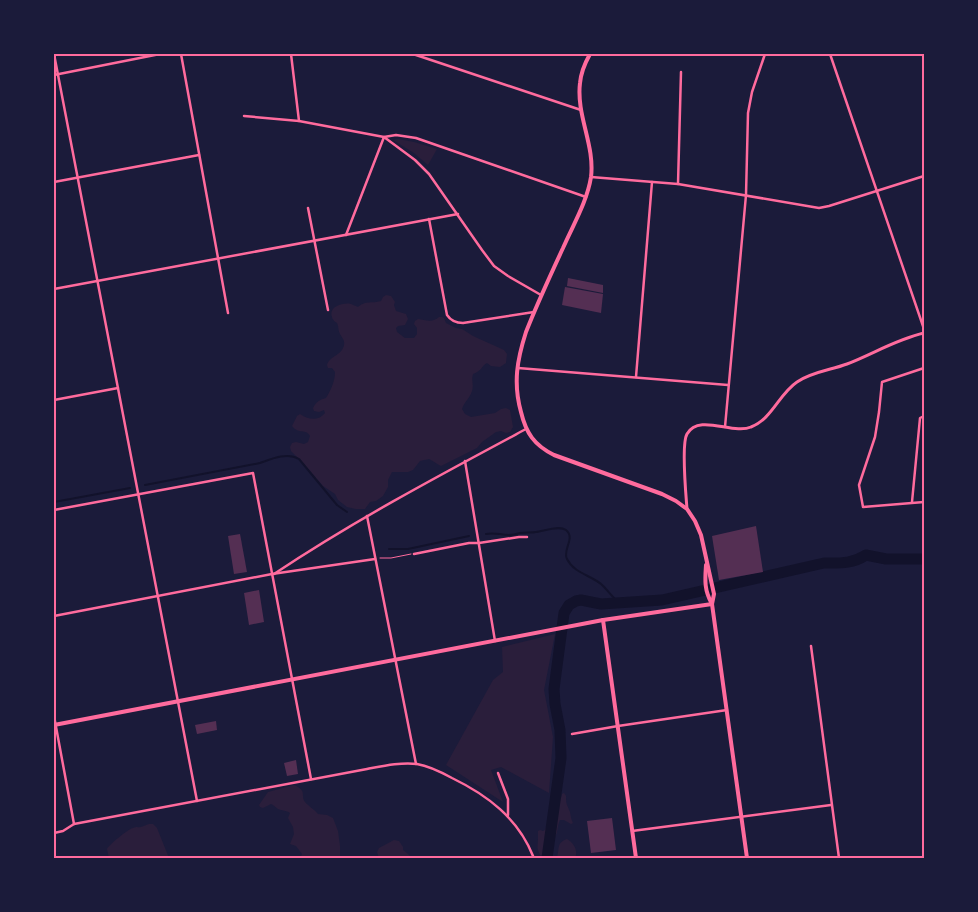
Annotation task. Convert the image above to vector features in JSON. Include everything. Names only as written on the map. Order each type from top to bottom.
[{"type":"main road","points":[[590,54],[583,70],[579,94],[590,149],[591,177],[586,197],[534,312],[522,344],[517,368],[517,396],[526,429],[540,447],[554,455],[670,497],[687,509],[699,529],[714,594],[712,604],[747,858]]},
{"type":"main road","points":[[706,558],[707,595],[712,604]]},
{"type":"main road","points":[[55,725],[603,620],[712,604]]},
{"type":"main road","points":[[603,620],[636,858]]},
{"type":"street","points":[[54,54],[197,801]]},
{"type":"street","points":[[54,75],[160,54]]},
{"type":"street","points":[[180,54],[228,313]]},
{"type":"street","points":[[291,54],[299,121]]},
{"type":"street","points":[[413,54],[581,110]]},
{"type":"street","points":[[725,427],[746,196],[749,103],[765,54]]},
{"type":"street","points":[[687,509],[684,448],[686,435],[693,428],[704,424],[738,429],[753,427],[763,420],[791,387],[802,379],[847,364],[924,331],[830,54]]},
{"type":"street","points":[[678,184],[681,72]]},
{"type":"street","points":[[244,116],[299,121],[384,138],[396,136],[416,138],[586,197]]},
{"type":"street","points":[[384,138],[415,160],[430,174],[494,266],[541,296]]},
{"type":"street","points":[[346,234],[384,138]]},
{"type":"street","points":[[54,182],[199,155]]},
{"type":"street","points":[[591,177],[678,184],[819,208],[924,176]]},
{"type":"street","points":[[636,378],[652,182]]},
{"type":"street","points":[[308,208],[328,310]]},
{"type":"street","points":[[54,289],[458,214]]},
{"type":"street","points":[[429,219],[449,319],[463,323],[534,312]]},
{"type":"street","points":[[517,368],[728,385]]},
{"type":"street","points":[[924,368],[882,382],[874,437],[859,484],[863,506],[924,502]]},
{"type":"street","points":[[54,400],[118,388]]},
{"type":"street","points":[[912,502],[920,418],[924,416]]},
{"type":"street","points":[[272,574],[367,516],[526,429]]},
{"type":"street","points":[[465,462],[496,641]]},
{"type":"street","points":[[54,510],[253,473],[311,779]]},
{"type":"street","points":[[367,516],[416,764]]},
{"type":"street","points":[[414,554],[470,543],[527,537]]},
{"type":"street","points":[[54,616],[272,574],[375,559]]},
{"type":"street","points":[[810,646],[839,858]]},
{"type":"street","points":[[572,734],[727,710]]},
{"type":"street","points":[[54,716],[74,824]]},
{"type":"street","points":[[54,834],[74,824],[384,766],[416,764],[431,768],[459,781],[487,798],[508,815],[524,837],[533,856]]},
{"type":"street","points":[[498,773],[508,799],[508,815]]},
{"type":"street","points":[[632,831],[832,805]]},
{"type":"path","points":[[375,559],[414,554]]},
{"type":"shaded area","points":[[398,139],[437,149],[428,165],[414,153],[393,140]]},
{"type":"shaded area","points":[[386,295],[391,296],[395,302],[396,311],[406,314],[408,319],[405,325],[396,328],[397,332],[405,338],[414,338],[417,334],[417,328],[414,324],[418,319],[432,321],[442,317],[446,323],[504,350],[507,354],[506,363],[500,367],[491,366],[487,363],[473,374],[472,391],[462,409],[465,414],[471,417],[495,413],[506,408],[510,410],[513,427],[510,432],[496,432],[477,448],[441,466],[429,459],[420,461],[413,470],[408,472],[392,472],[388,480],[388,487],[383,496],[376,501],[370,502],[365,509],[356,509],[347,507],[338,500],[335,494],[323,486],[291,451],[292,443],[304,444],[308,442],[310,436],[306,432],[297,430],[292,426],[300,414],[306,418],[313,419],[323,416],[325,413],[324,410],[314,411],[313,408],[315,404],[326,398],[330,392],[335,372],[332,368],[328,368],[327,365],[343,349],[344,343],[337,323],[332,318],[332,310],[344,304],[358,307],[366,303],[381,301]]},
{"type":"shaded area","points":[[555,634],[544,690],[553,737],[549,793],[501,767],[491,770],[503,802],[446,765],[493,680],[503,672],[502,647]]},
{"type":"shaded area","points":[[294,785],[301,789],[305,802],[318,814],[333,818],[338,831],[340,858],[300,858],[302,854],[296,846],[290,844],[294,834],[293,827],[288,818],[290,813],[278,809],[271,804],[263,808],[260,807],[259,805],[268,792]]},
{"type":"shaded area","points":[[552,791],[559,800],[562,794],[564,793],[566,796],[566,803],[573,823],[560,820],[555,836],[546,846],[544,856],[540,855],[538,850],[538,831],[545,830],[547,825]]},
{"type":"shaded area","points":[[153,824],[157,828],[169,858],[109,858],[107,849],[119,837],[131,829]]},
{"type":"shaded area","points":[[567,839],[575,847],[575,858],[553,858],[557,857],[560,844]]},
{"type":"shaded area","points":[[394,840],[399,841],[403,850],[412,858],[379,858],[377,852],[379,848]]},
{"type":"building","points":[[568,278],[603,285],[603,293],[567,286]]},
{"type":"building","points":[[565,287],[603,294],[601,313],[562,305]]},
{"type":"building","points":[[756,526],[763,572],[719,580],[712,536]]},
{"type":"building","points":[[240,534],[247,572],[234,574],[228,536]]},
{"type":"building","points":[[259,590],[264,622],[249,625],[244,593]]},
{"type":"building","points":[[216,721],[217,730],[197,734],[195,725]]},
{"type":"building","points":[[296,760],[298,774],[287,776],[284,763]]},
{"type":"building","points":[[612,818],[616,850],[591,853],[587,821]]},
{"type":"waterway","points":[[145,485],[289,456],[299,459],[337,505],[347,512]]},
{"type":"waterway","points":[[54,502],[130,488]]},
{"type":"waterway","points":[[486,534],[510,535],[556,528],[566,530],[570,537],[566,552],[570,564],[578,571],[601,584],[620,603]]},
{"type":"waterway","points":[[389,549],[408,549],[469,536]]},
{"type":"waterway","points":[[547,858],[561,758],[560,730],[554,689],[564,613],[569,605],[581,600],[601,604],[662,600],[824,563],[851,561],[866,555],[886,559],[924,559]]}]
